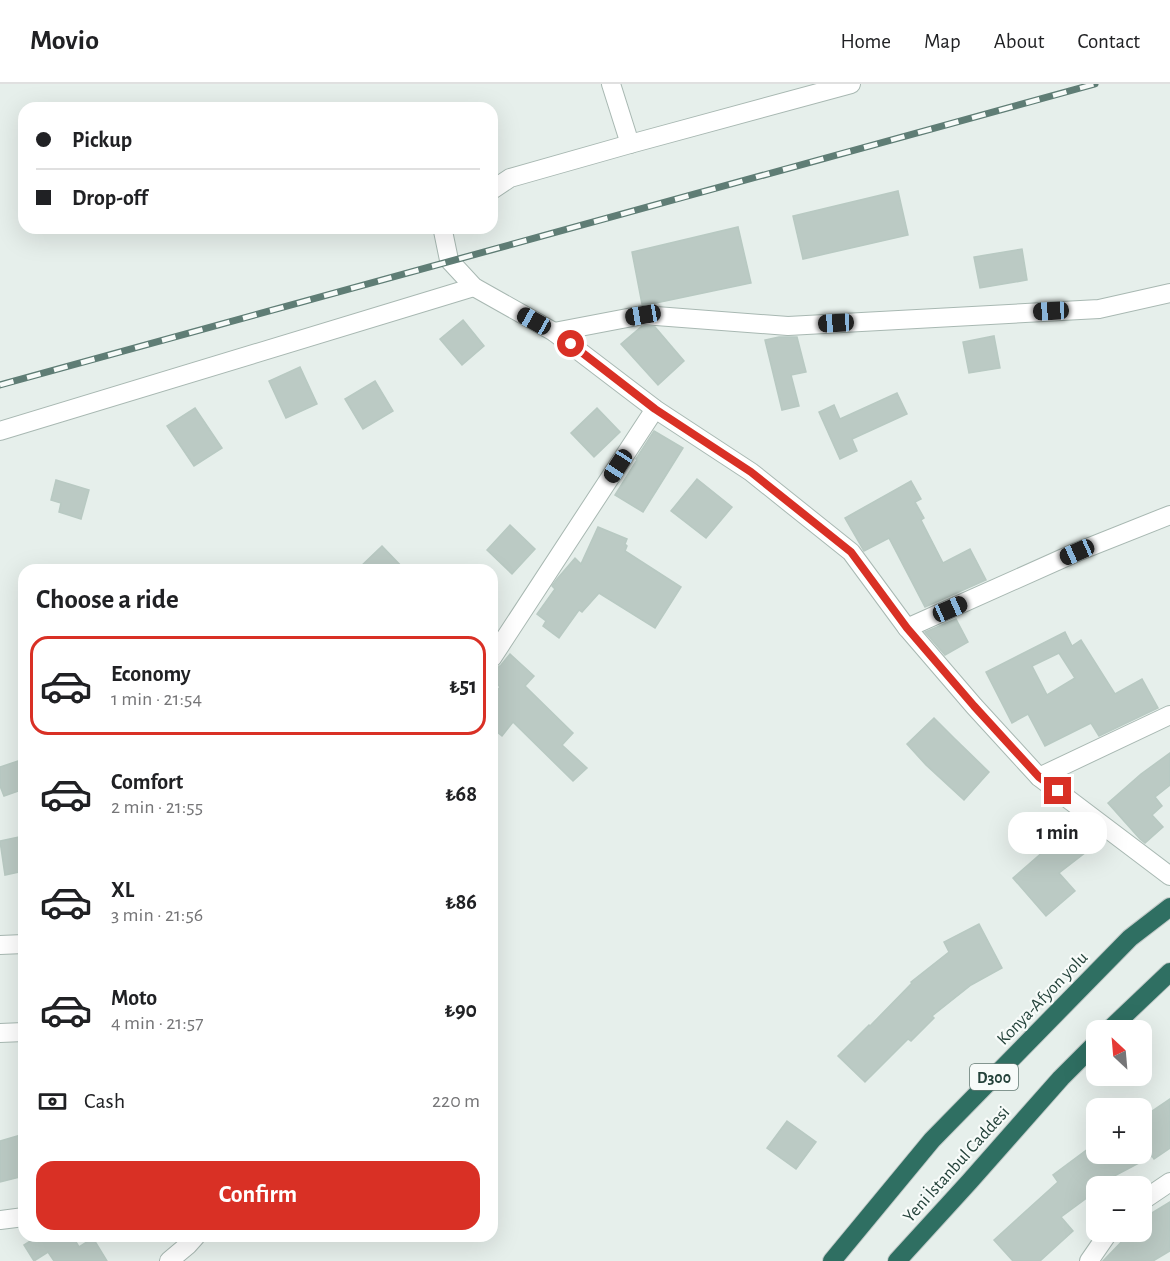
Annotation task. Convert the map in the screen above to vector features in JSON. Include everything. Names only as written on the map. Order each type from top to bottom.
[{"type":"highway","name":"Konya-Afyon yolu","points":[[832,1261],[932,1140],[1130,938],[1170,907]]},
{"type":"highway","points":[[1120,1020],[1170,972]]},
{"type":"highway","name":"Yeni İstanbul Caddesi","points":[[897,1261],[1060,1078],[1086,1053]]},
{"type":"street","points":[[611,84],[630,144]]},
{"type":"street","points":[[498,186],[510,178],[851,84]]},
{"type":"street","points":[[444,234],[449,261],[474,287],[554,332],[655,409],[751,472],[851,552],[907,628],[1039,777],[1170,876]]},
{"type":"street","points":[[0,431],[474,287]]},
{"type":"street","points":[[554,332],[643,315],[788,326],[1099,309],[1170,293]]},
{"type":"street","points":[[498,649],[655,409]]},
{"type":"street","points":[[907,628],[1077,552],[1170,515]]},
{"type":"street","points":[[1039,777],[1170,715]]},
{"type":"street","points":[[0,945],[18,944]]},
{"type":"street","points":[[0,1033],[18,1032]]},
{"type":"street","points":[[1152,1194],[1170,1182]]},
{"type":"street","points":[[0,1220],[18,1218]]},
{"type":"street","points":[[169,1261],[190,1242]]},
{"type":"street","points":[[1089,1261],[1102,1242]]},
{"type":"building","points":[[898,191],[908,235],[803,259],[793,216]]},
{"type":"building","points":[[738,227],[751,283],[642,304],[632,252]]},
{"type":"building","points":[[1022,249],[1027,280],[980,288],[974,257]]},
{"type":"building","points":[[463,320],[484,346],[462,365],[440,339]]},
{"type":"building","points":[[644,326],[655,327],[684,361],[658,385],[621,344]]},
{"type":"building","points":[[994,336],[1000,368],[969,373],[963,342]]},
{"type":"building","points":[[797,337],[806,372],[791,375],[799,406],[782,410],[765,340]]},
{"type":"building","points":[[300,367],[317,404],[286,418],[269,381]]},
{"type":"building","points":[[375,381],[393,411],[363,429],[345,399]]},
{"type":"building","points":[[897,393],[907,414],[852,439],[857,451],[840,459],[819,412],[834,405],[840,419]]},
{"type":"building","points":[[195,408],[222,448],[194,466],[167,426]]},
{"type":"building","points":[[597,408],[620,432],[594,457],[571,433]]},
{"type":"building","points":[[654,431],[683,448],[643,512],[615,495]]},
{"type":"building","points":[[697,479],[732,507],[706,538],[671,511]]},
{"type":"building","points":[[56,480],[89,490],[81,519],[59,512],[61,503],[51,500]]},
{"type":"building","points":[[911,481],[921,499],[915,502],[924,518],[921,520],[943,563],[970,549],[986,580],[925,607],[889,538],[864,551],[845,518]]},
{"type":"building","points":[[510,525],[535,549],[512,574],[487,550]]},
{"type":"building","points":[[598,527],[627,539],[625,551],[681,587],[655,628],[599,593],[582,612],[579,610],[559,638],[543,626],[546,621],[537,614],[555,589],[552,586],[575,558],[581,564]]},
{"type":"building","points":[[382,546],[399,564],[363,564]]},
{"type":"building","points":[[956,619],[968,642],[945,655],[925,632]]},
{"type":"building","points":[[1065,632],[1072,646],[1081,640],[1115,694],[1142,679],[1158,708],[1099,736],[1091,723],[1045,746],[1028,714],[1012,723],[986,672]],"holes":[[[1059,653],[1075,678],[1047,695],[1032,666]]]},
{"type":"building","points":[[510,654],[534,676],[525,686],[573,733],[562,745],[587,768],[573,781],[513,722],[502,736],[498,733],[498,690],[500,687],[498,667]]},
{"type":"building","points":[[934,718],[989,772],[964,800],[907,744]]},
{"type":"building","points":[[1170,753],[1170,785],[1155,797],[1162,806],[1152,815],[1163,827],[1145,843],[1108,803],[1141,774]]},
{"type":"building","points":[[18,761],[18,791],[4,796],[0,786],[0,767]]},
{"type":"building","points":[[1076,821],[1095,845],[1059,873],[1075,891],[1046,916],[1013,878],[1053,843],[1051,840]]},
{"type":"building","points":[[18,837],[18,872],[5,875],[0,841]]},
{"type":"building","points":[[979,924],[1002,968],[971,985],[932,1016],[934,1018],[911,1041],[908,1039],[865,1082],[838,1056],[911,982],[949,952],[944,942]]},
{"type":"building","points":[[1170,1099],[1170,1148],[1154,1159],[1152,1156],[1152,1111]]},
{"type":"building","points":[[787,1121],[816,1142],[796,1169],[767,1148]]},
{"type":"building","points":[[18,1136],[18,1178],[0,1182],[0,1141]]},
{"type":"building","points":[[1086,1150],[1086,1164],[1137,1164],[1114,1176],[1086,1176],[1086,1198],[1061,1217],[1073,1231],[1040,1261],[1013,1261],[994,1240],[1058,1182],[1053,1175]]},
{"type":"building","points":[[1170,1202],[1170,1251],[1153,1261],[1103,1261],[1121,1242],[1152,1242],[1152,1213]]},
{"type":"building","points":[[29,1242],[76,1242],[79,1247],[87,1242],[95,1242],[107,1261],[54,1261],[48,1252],[34,1261],[24,1245]]},
{"type":"railway","points":[[0,385],[1095,84]]},
{"type":"route","points":[[571,344],[655,409],[751,472],[851,552],[907,628],[974,706],[1039,777],[1058,791]]}]
